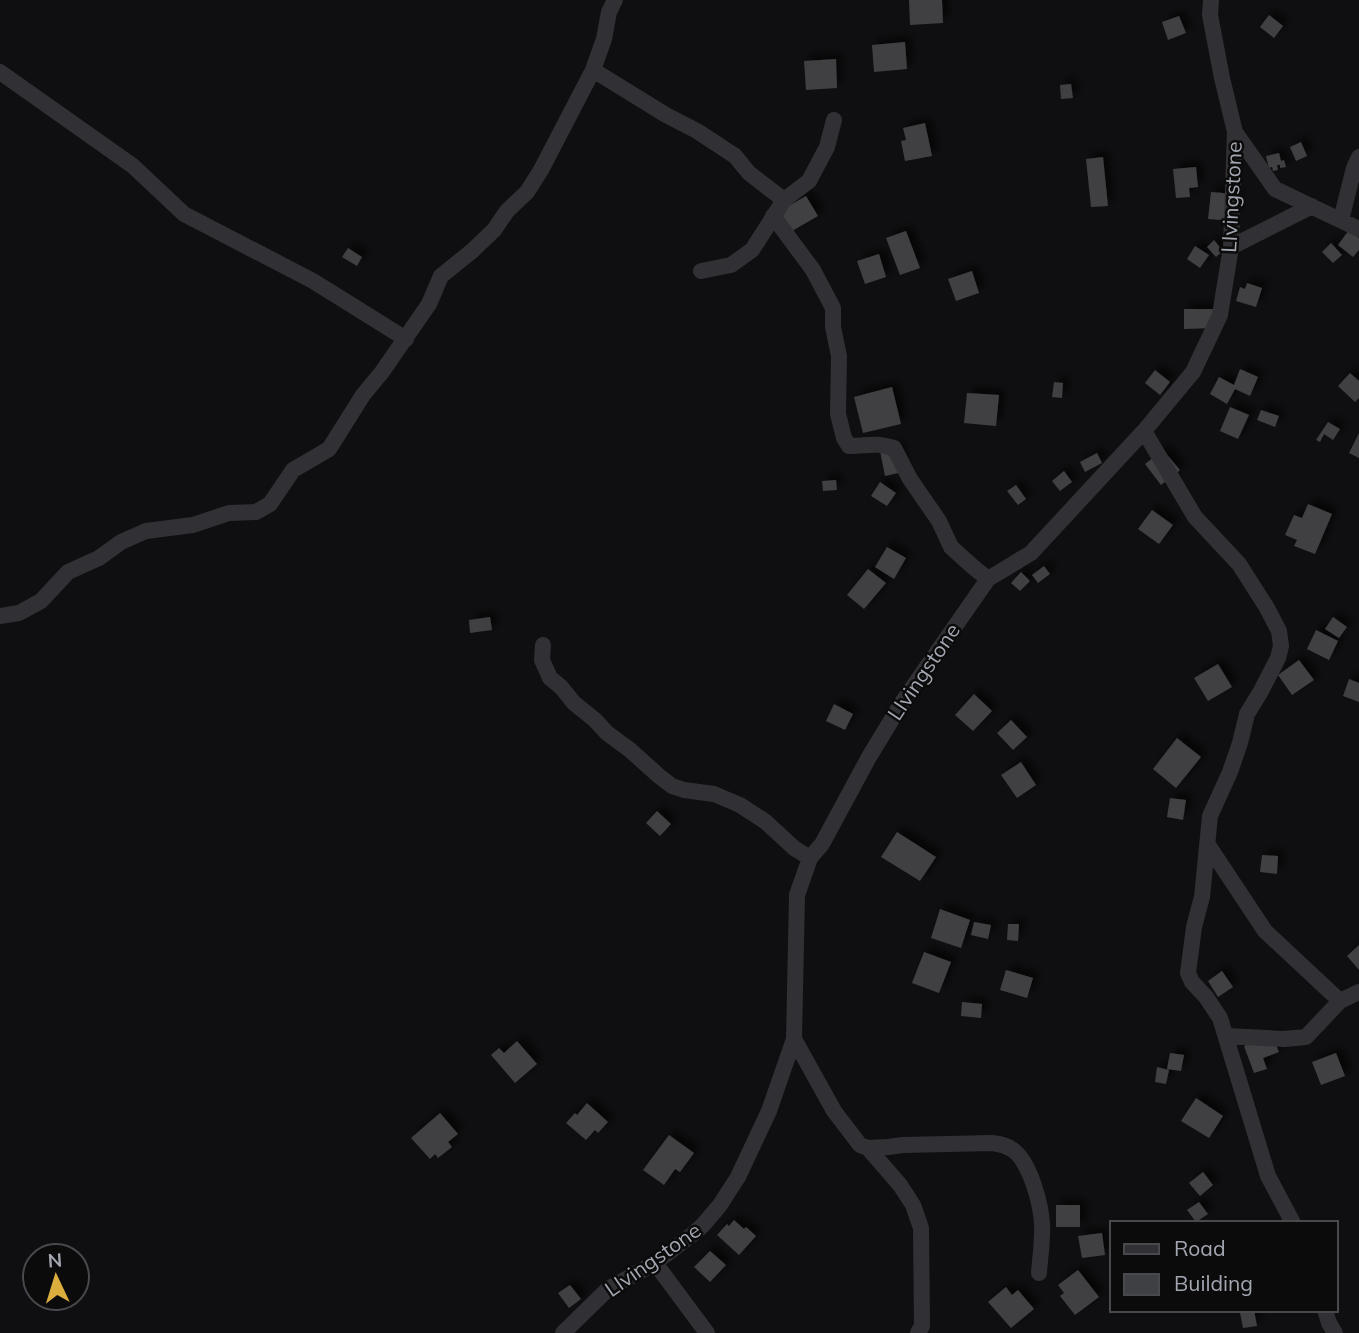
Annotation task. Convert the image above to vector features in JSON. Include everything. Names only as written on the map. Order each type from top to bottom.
[{"type":"street","points":[[0,616],[19,613],[41,601],[68,572],[146,531],[192,525],[229,513],[256,512],[270,504],[293,470],[329,449],[363,395],[429,304],[441,276],[494,230],[507,211],[527,192],[593,70],[604,39],[609,12],[615,0]]},
{"type":"street","name":"LIvingstone","points":[[563,1333],[608,1289],[655,1263],[703,1225],[729,1192],[748,1157],[769,1111],[794,1039],[797,895],[810,858],[822,844],[898,709],[988,579],[1031,553],[1144,431],[1194,372],[1220,314],[1231,247],[1235,132],[1212,27],[1211,0]]},
{"type":"street","points":[[593,70],[735,156],[749,173],[784,200]]},
{"type":"street","points":[[0,72],[134,166],[184,214],[313,281],[406,339]]},
{"type":"street","points":[[701,271],[731,265],[752,250],[784,200],[810,181],[827,147],[834,120]]},
{"type":"street","points":[[1235,132],[1275,189],[1359,229]]},
{"type":"street","points":[[1341,220],[1359,157]]},
{"type":"street","points":[[1231,247],[1312,206]]},
{"type":"street","points":[[773,216],[813,270],[833,308],[833,327],[839,356],[838,414],[844,438],[849,446],[879,443],[894,448],[910,479],[940,521],[951,547],[988,579]]},
{"type":"street","points":[[1144,431],[1195,517],[1238,564],[1279,631],[1281,646],[1278,658],[1247,714],[1230,772],[1210,816],[1202,897],[1194,927],[1188,973],[1220,1018],[1268,1176],[1292,1221]]},
{"type":"street","points":[[542,645],[542,660],[550,678],[607,733],[631,750],[659,776],[672,786],[714,794],[740,805],[766,822],[810,858]]},
{"type":"street","points":[[1208,845],[1265,931],[1340,1001]]},
{"type":"street","points":[[1226,1037],[1306,1038],[1340,1001],[1359,992]]},
{"type":"street","points":[[794,1039],[834,1111],[860,1145],[868,1148],[992,1143],[1003,1144],[1018,1154],[1026,1165],[1034,1186],[1042,1223],[1039,1273]]},
{"type":"street","points":[[868,1148],[900,1185],[913,1205],[921,1228],[922,1326],[918,1333]]},
{"type":"street","points":[[655,1263],[707,1333]]},
{"type":"street","points":[[1326,1312],[1335,1333]]},
{"type":"building","points":[[909,0],[942,0],[943,23],[910,25]]},
{"type":"building","points":[[1269,15],[1283,26],[1274,38],[1260,27]]},
{"type":"building","points":[[1179,16],[1186,33],[1168,40],[1162,22]]},
{"type":"building","points":[[905,42],[907,69],[874,72],[872,45]]},
{"type":"building","points":[[836,59],[837,88],[806,90],[804,61]]},
{"type":"building","points":[[1071,84],[1073,98],[1061,99],[1060,85]]},
{"type":"building","points":[[925,123],[932,156],[905,161],[901,141],[906,140],[903,128]]},
{"type":"building","points":[[1301,142],[1307,156],[1296,161],[1290,147]]},
{"type":"building","points":[[1279,153],[1286,167],[1280,168],[1280,165],[1277,165],[1278,170],[1273,171],[1272,167],[1269,168],[1266,156]]},
{"type":"building","points":[[1103,157],[1108,206],[1091,207],[1086,159]]},
{"type":"building","points":[[1196,167],[1198,187],[1189,188],[1190,197],[1176,198],[1173,169]]},
{"type":"building","points":[[1211,192],[1235,194],[1233,221],[1208,219]]},
{"type":"building","points":[[806,196],[818,216],[792,231],[780,211]]},
{"type":"building","points":[[1349,230],[1359,238],[1359,250],[1353,257],[1338,245]]},
{"type":"building","points":[[906,231],[920,268],[900,275],[886,238]]},
{"type":"building","points":[[1214,240],[1223,251],[1216,257],[1207,247]]},
{"type":"building","points":[[1331,243],[1342,255],[1333,263],[1322,252]]},
{"type":"building","points":[[1195,246],[1209,255],[1200,268],[1187,259]]},
{"type":"building","points":[[348,248],[362,257],[357,266],[342,257]]},
{"type":"building","points":[[879,254],[886,277],[865,284],[857,261]]},
{"type":"building","points":[[972,271],[979,293],[956,301],[948,279]]},
{"type":"building","points":[[1247,283],[1262,288],[1256,307],[1236,301],[1240,287],[1245,289]]},
{"type":"building","points":[[1184,309],[1214,309],[1215,328],[1184,329]]},
{"type":"building","points":[[1240,369],[1258,377],[1250,396],[1235,389],[1227,404],[1210,394],[1219,377],[1234,385]]},
{"type":"building","points":[[1155,370],[1170,382],[1160,395],[1145,383]]},
{"type":"building","points":[[1350,373],[1359,381],[1359,398],[1355,402],[1338,386]]},
{"type":"building","points":[[1054,382],[1063,383],[1062,398],[1052,397]]},
{"type":"building","points":[[892,387],[901,424],[863,433],[854,397]]},
{"type":"building","points":[[967,393],[999,395],[996,426],[964,423]]},
{"type":"building","points":[[1230,407],[1249,415],[1238,439],[1220,431]]},
{"type":"building","points":[[1261,410],[1279,416],[1275,427],[1257,420]]},
{"type":"building","points":[[1328,422],[1340,429],[1333,440],[1324,434],[1320,442],[1316,440]]},
{"type":"building","points":[[1359,433],[1359,458],[1349,453]]},
{"type":"building","points":[[898,447],[903,472],[885,476],[880,451]]},
{"type":"building","points":[[1163,450],[1180,470],[1161,485],[1145,464]]},
{"type":"building","points":[[1097,453],[1102,463],[1085,472],[1080,462]]},
{"type":"building","points":[[1064,471],[1072,482],[1060,491],[1052,481]]},
{"type":"building","points":[[836,480],[837,490],[823,491],[822,481]]},
{"type":"building","points":[[880,482],[896,493],[887,506],[871,496]]},
{"type":"building","points":[[1016,485],[1026,499],[1018,505],[1007,491]]},
{"type":"building","points":[[1308,504],[1332,514],[1315,554],[1294,546],[1297,540],[1285,535],[1294,515],[1302,518]]},
{"type":"building","points":[[1152,510],[1173,525],[1159,544],[1138,529]]},
{"type":"building","points":[[887,547],[906,558],[894,579],[875,567]]},
{"type":"building","points":[[1044,566],[1050,574],[1038,583],[1032,575]]},
{"type":"building","points":[[868,569],[886,583],[864,609],[847,595]]},
{"type":"building","points":[[1021,572],[1030,581],[1020,591],[1011,583]]},
{"type":"building","points":[[490,617],[492,630],[470,633],[469,620]]},
{"type":"building","points":[[1333,617],[1347,627],[1339,638],[1325,629]]},
{"type":"building","points":[[1316,630],[1338,641],[1329,660],[1307,649]]},
{"type":"building","points":[[1299,660],[1314,680],[1292,695],[1278,675]]},
{"type":"building","points":[[1218,664],[1232,687],[1208,701],[1194,678]]},
{"type":"building","points":[[1349,679],[1359,683],[1359,702],[1343,696]]},
{"type":"building","points":[[974,694],[992,711],[973,731],[955,715]]},
{"type":"building","points":[[834,704],[853,714],[845,730],[826,721]]},
{"type":"building","points":[[1011,720],[1027,737],[1013,750],[997,733]]},
{"type":"building","points":[[1177,738],[1201,757],[1176,788],[1153,769]]},
{"type":"building","points":[[1021,762],[1036,785],[1017,798],[1001,775]]},
{"type":"building","points":[[1170,798],[1186,800],[1183,820],[1167,817]]},
{"type":"building","points":[[657,811],[671,824],[660,836],[646,823]]},
{"type":"building","points":[[897,832],[936,857],[920,881],[881,857]]},
{"type":"building","points":[[1262,855],[1278,856],[1277,874],[1260,872]]},
{"type":"building","points":[[940,909],[970,920],[961,948],[931,938]]},
{"type":"building","points":[[974,922],[991,925],[988,939],[971,935]]},
{"type":"building","points":[[1008,924],[1019,924],[1018,941],[1007,940]]},
{"type":"building","points":[[1359,945],[1359,970],[1347,956]]},
{"type":"building","points":[[924,952],[951,962],[939,993],[912,983]]},
{"type":"building","points":[[1006,970],[1033,978],[1027,998],[1000,990]]},
{"type":"building","points":[[1222,971],[1233,987],[1218,997],[1208,981]]},
{"type":"building","points":[[962,1002],[982,1004],[981,1018],[961,1016]]},
{"type":"building","points":[[1272,1035],[1279,1052],[1263,1058],[1267,1069],[1254,1073],[1244,1046]]},
{"type":"building","points":[[517,1041],[537,1064],[515,1083],[491,1055],[499,1048],[504,1053]]},
{"type":"building","points":[[1170,1053],[1184,1055],[1181,1071],[1167,1069]]},
{"type":"building","points":[[1336,1053],[1345,1076],[1321,1085],[1312,1062]]},
{"type":"building","points":[[1157,1067],[1169,1070],[1166,1084],[1155,1082]]},
{"type":"building","points":[[1196,1098],[1223,1116],[1209,1138],[1181,1121]]},
{"type":"building","points":[[587,1103],[608,1122],[598,1133],[595,1130],[586,1140],[566,1123]]},
{"type":"building","points":[[440,1113],[458,1134],[448,1142],[452,1147],[438,1158],[435,1154],[430,1159],[411,1138]]},
{"type":"building","points":[[669,1135],[694,1153],[680,1172],[675,1169],[664,1185],[643,1170]]},
{"type":"building","points":[[1203,1172],[1213,1185],[1200,1196],[1189,1183]]},
{"type":"building","points":[[1199,1202],[1208,1214],[1195,1221],[1187,1210]]},
{"type":"building","points":[[1056,1205],[1080,1205],[1080,1227],[1056,1227]]},
{"type":"building","points":[[734,1220],[756,1236],[739,1255],[717,1235]]},
{"type":"building","points":[[1102,1233],[1105,1255],[1082,1258],[1078,1236]]},
{"type":"building","points":[[710,1251],[726,1265],[710,1282],[694,1267]]},
{"type":"building","points":[[1078,1270],[1099,1297],[1075,1315],[1060,1296],[1064,1293],[1058,1285]]},
{"type":"building","points":[[570,1285],[581,1299],[569,1308],[558,1293]]},
{"type":"building","points":[[1006,1287],[1012,1295],[1018,1290],[1034,1309],[1011,1328],[988,1302]]},
{"type":"building","points":[[1254,1312],[1257,1326],[1243,1328],[1240,1313]]}]
